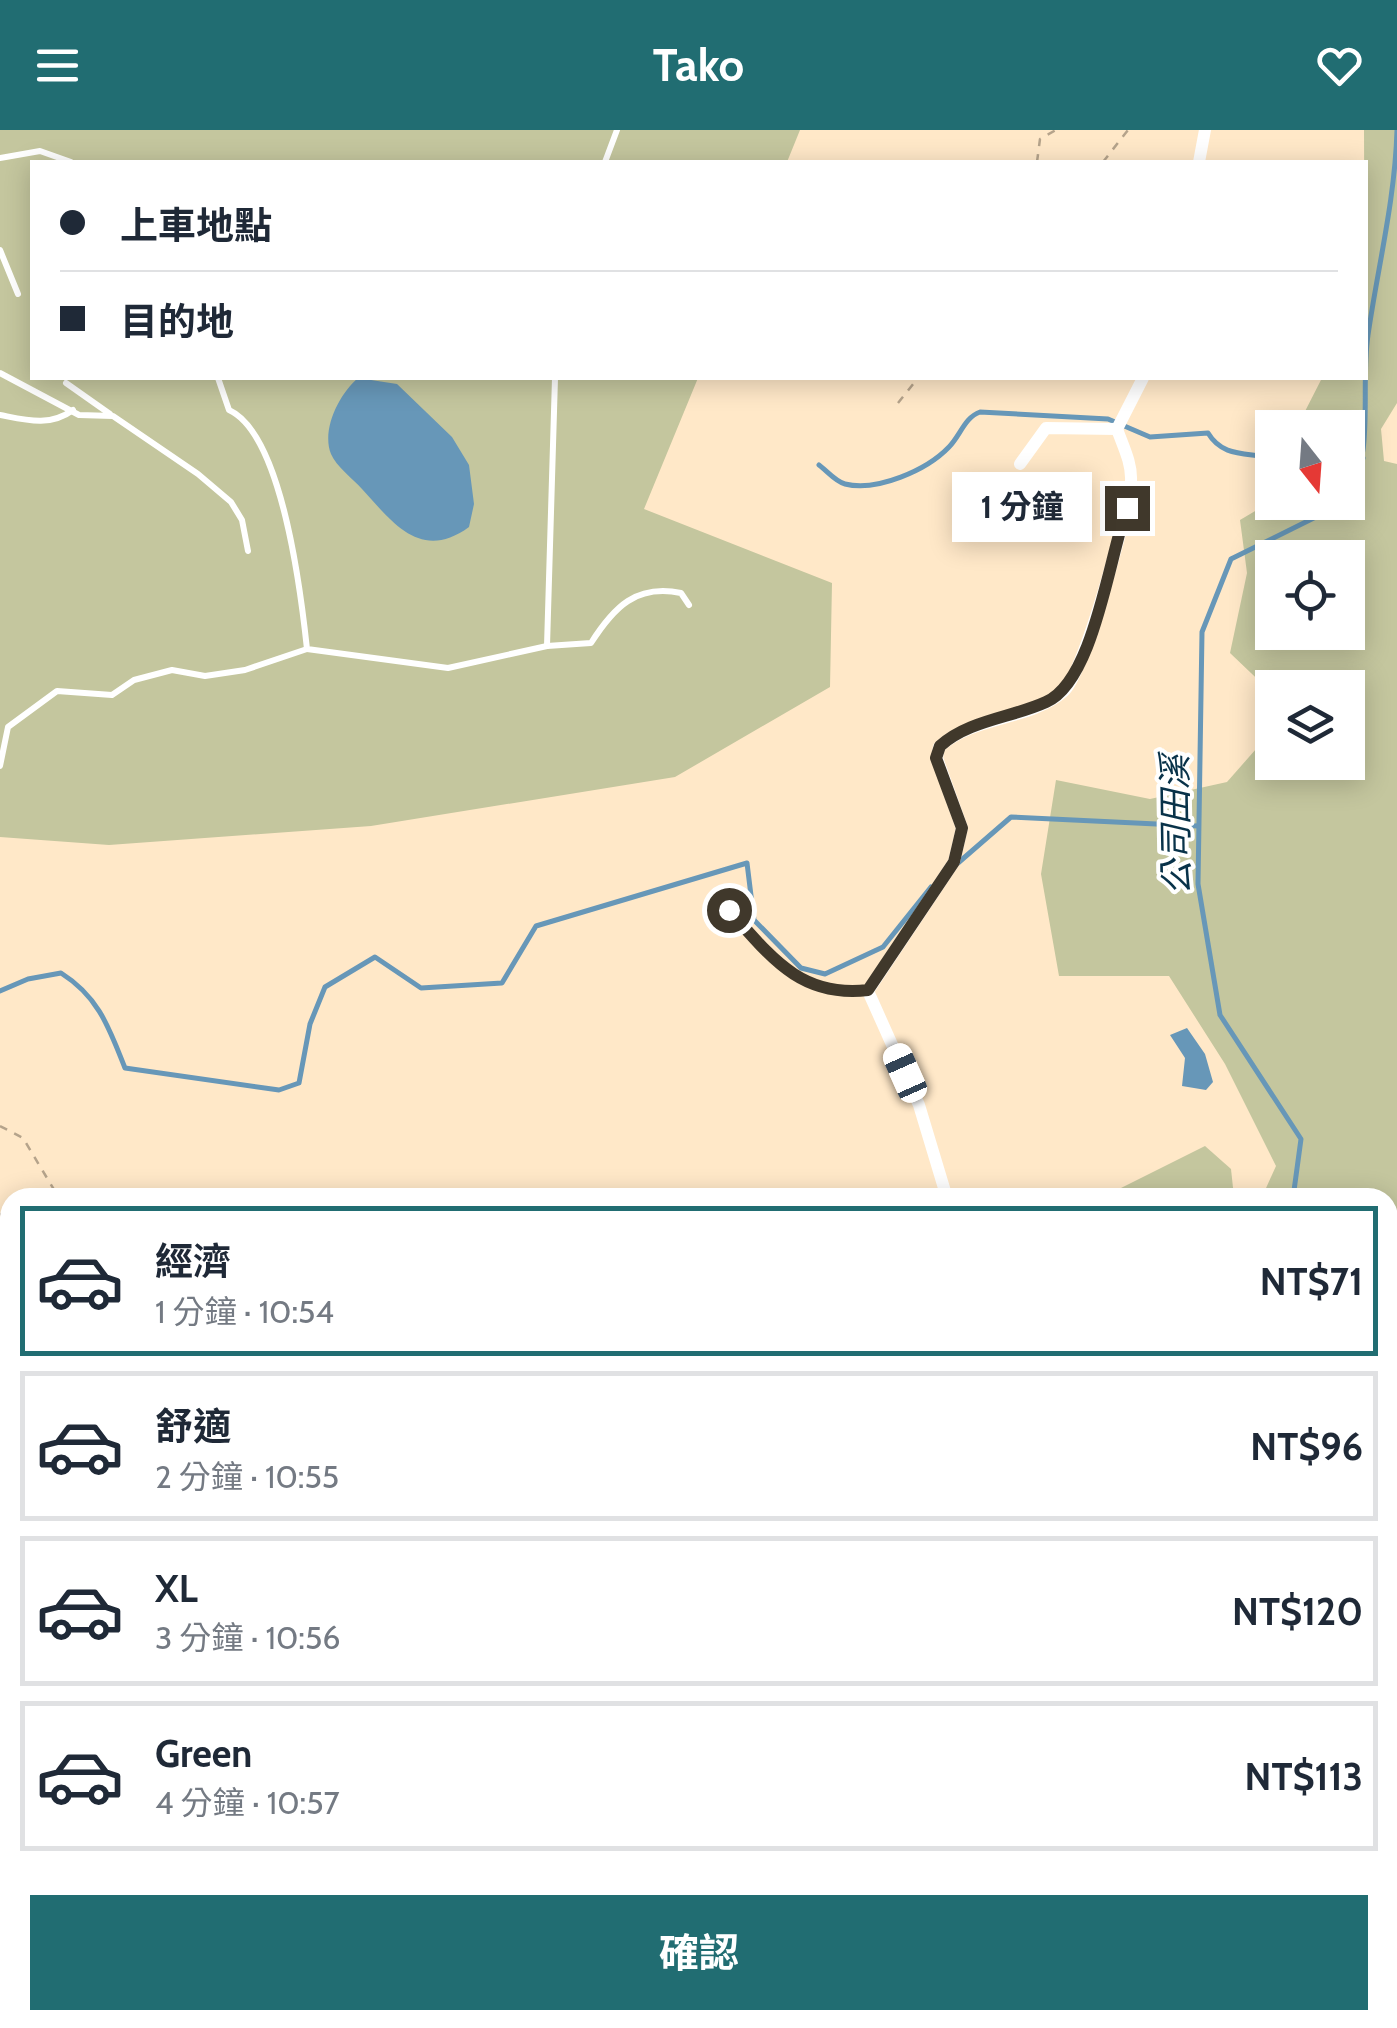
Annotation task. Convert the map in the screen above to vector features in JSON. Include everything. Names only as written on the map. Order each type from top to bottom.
[{"type":"street","points":[[1198,160],[1206,130]]},
{"type":"street","points":[[944,1188],[919,1105],[868,990],[954,862],[962,828],[936,758],[940,746],[984,722],[1048,701],[1074,680],[1127,508],[1130,466],[1120,423],[1142,380]]},
{"type":"street","points":[[1020,464],[1046,428],[1120,423]]},
{"type":"lane","points":[[606,160],[617,130]]},
{"type":"lane","points":[[0,158],[40,151],[66,160]]},
{"type":"lane","points":[[0,250],[18,294]]},
{"type":"lane","points":[[0,372],[79,415],[113,416]]},
{"type":"lane","points":[[219,380],[228,410],[246,418],[259,439],[297,559],[307,649]]},
{"type":"lane","points":[[547,646],[555,380]]},
{"type":"lane","points":[[66,383],[231,502],[242,520],[248,551]]},
{"type":"lane","points":[[0,415],[42,422],[60,419],[73,410]]},
{"type":"lane","points":[[0,766],[8,727],[57,691],[112,695],[134,680],[172,670],[204,676],[246,670],[307,649],[448,668],[547,646],[591,643],[624,600],[660,589],[681,594],[689,605]]},
{"type":"lane","points":[[729,910],[765,950],[805,983],[837,994],[868,990]]},
{"type":"path","points":[[1037,160],[1040,139],[1056,130]]},
{"type":"path","points":[[1105,160],[1128,130]]},
{"type":"path","points":[[898,404],[916,380]]},
{"type":"path","points":[[0,1126],[23,1138],[53,1188]]},
{"type":"green space","points":[[0,130],[800,130],[788,160],[30,160],[30,380],[697,380],[644,509],[832,583],[830,687],[675,777],[371,826],[109,845],[0,837]]},
{"type":"green space","points":[[1364,130],[1397,130],[1397,403],[1381,429],[1384,461],[1397,464],[1397,1188],[1266,1188],[1276,1166],[1225,1064],[1169,976],[1059,976],[1041,874],[1056,780],[1150,799],[1227,782],[1255,750],[1255,780],[1365,780],[1365,670],[1255,670],[1255,677],[1230,653],[1247,573],[1240,520],[1255,511],[1255,520],[1365,520],[1365,410],[1306,410],[1321,380],[1368,380],[1368,160],[1364,160]]},
{"type":"green space","points":[[1205,1146],[1231,1169],[1233,1188],[1121,1188]]},
{"type":"water","points":[[356,380],[397,384],[452,437],[469,465],[474,504],[469,527],[436,541],[409,534],[337,463],[331,454],[328,434],[345,393]]},
{"type":"water","points":[[1187,1028],[1205,1054],[1213,1082],[1206,1090],[1182,1086],[1185,1058],[1170,1035]]},
{"type":"waterway","name":"公司田溪","points":[[1368,335],[1390,207],[1397,130]]},
{"type":"waterway","name":"公司田溪","points":[[1365,380],[1365,410]]},
{"type":"waterway","points":[[819,465],[845,484],[886,482],[940,456],[970,418],[980,412],[1108,419],[1150,437],[1208,433],[1221,447],[1255,456]]},
{"type":"waterway","name":"公司田溪","points":[[1294,1188],[1301,1139],[1220,1015],[1198,884],[1202,632],[1231,559],[1310,520]]},
{"type":"waterway","points":[[958,863],[1011,817],[1198,826]]},
{"type":"waterway","points":[[0,991],[28,979],[61,973],[94,1003],[125,1068],[279,1090],[299,1083],[310,1024],[325,987],[375,957],[421,988],[502,983],[536,926],[747,863],[754,920],[801,968],[825,974],[883,947],[931,887]]},
{"type":"route","points":[[729,910],[765,950],[805,983],[837,994],[868,990],[938,892],[954,862],[962,828],[936,758],[940,746],[950,737],[984,722],[1048,701],[1064,692],[1074,680],[1104,595],[1112,551],[1127,508]]}]
